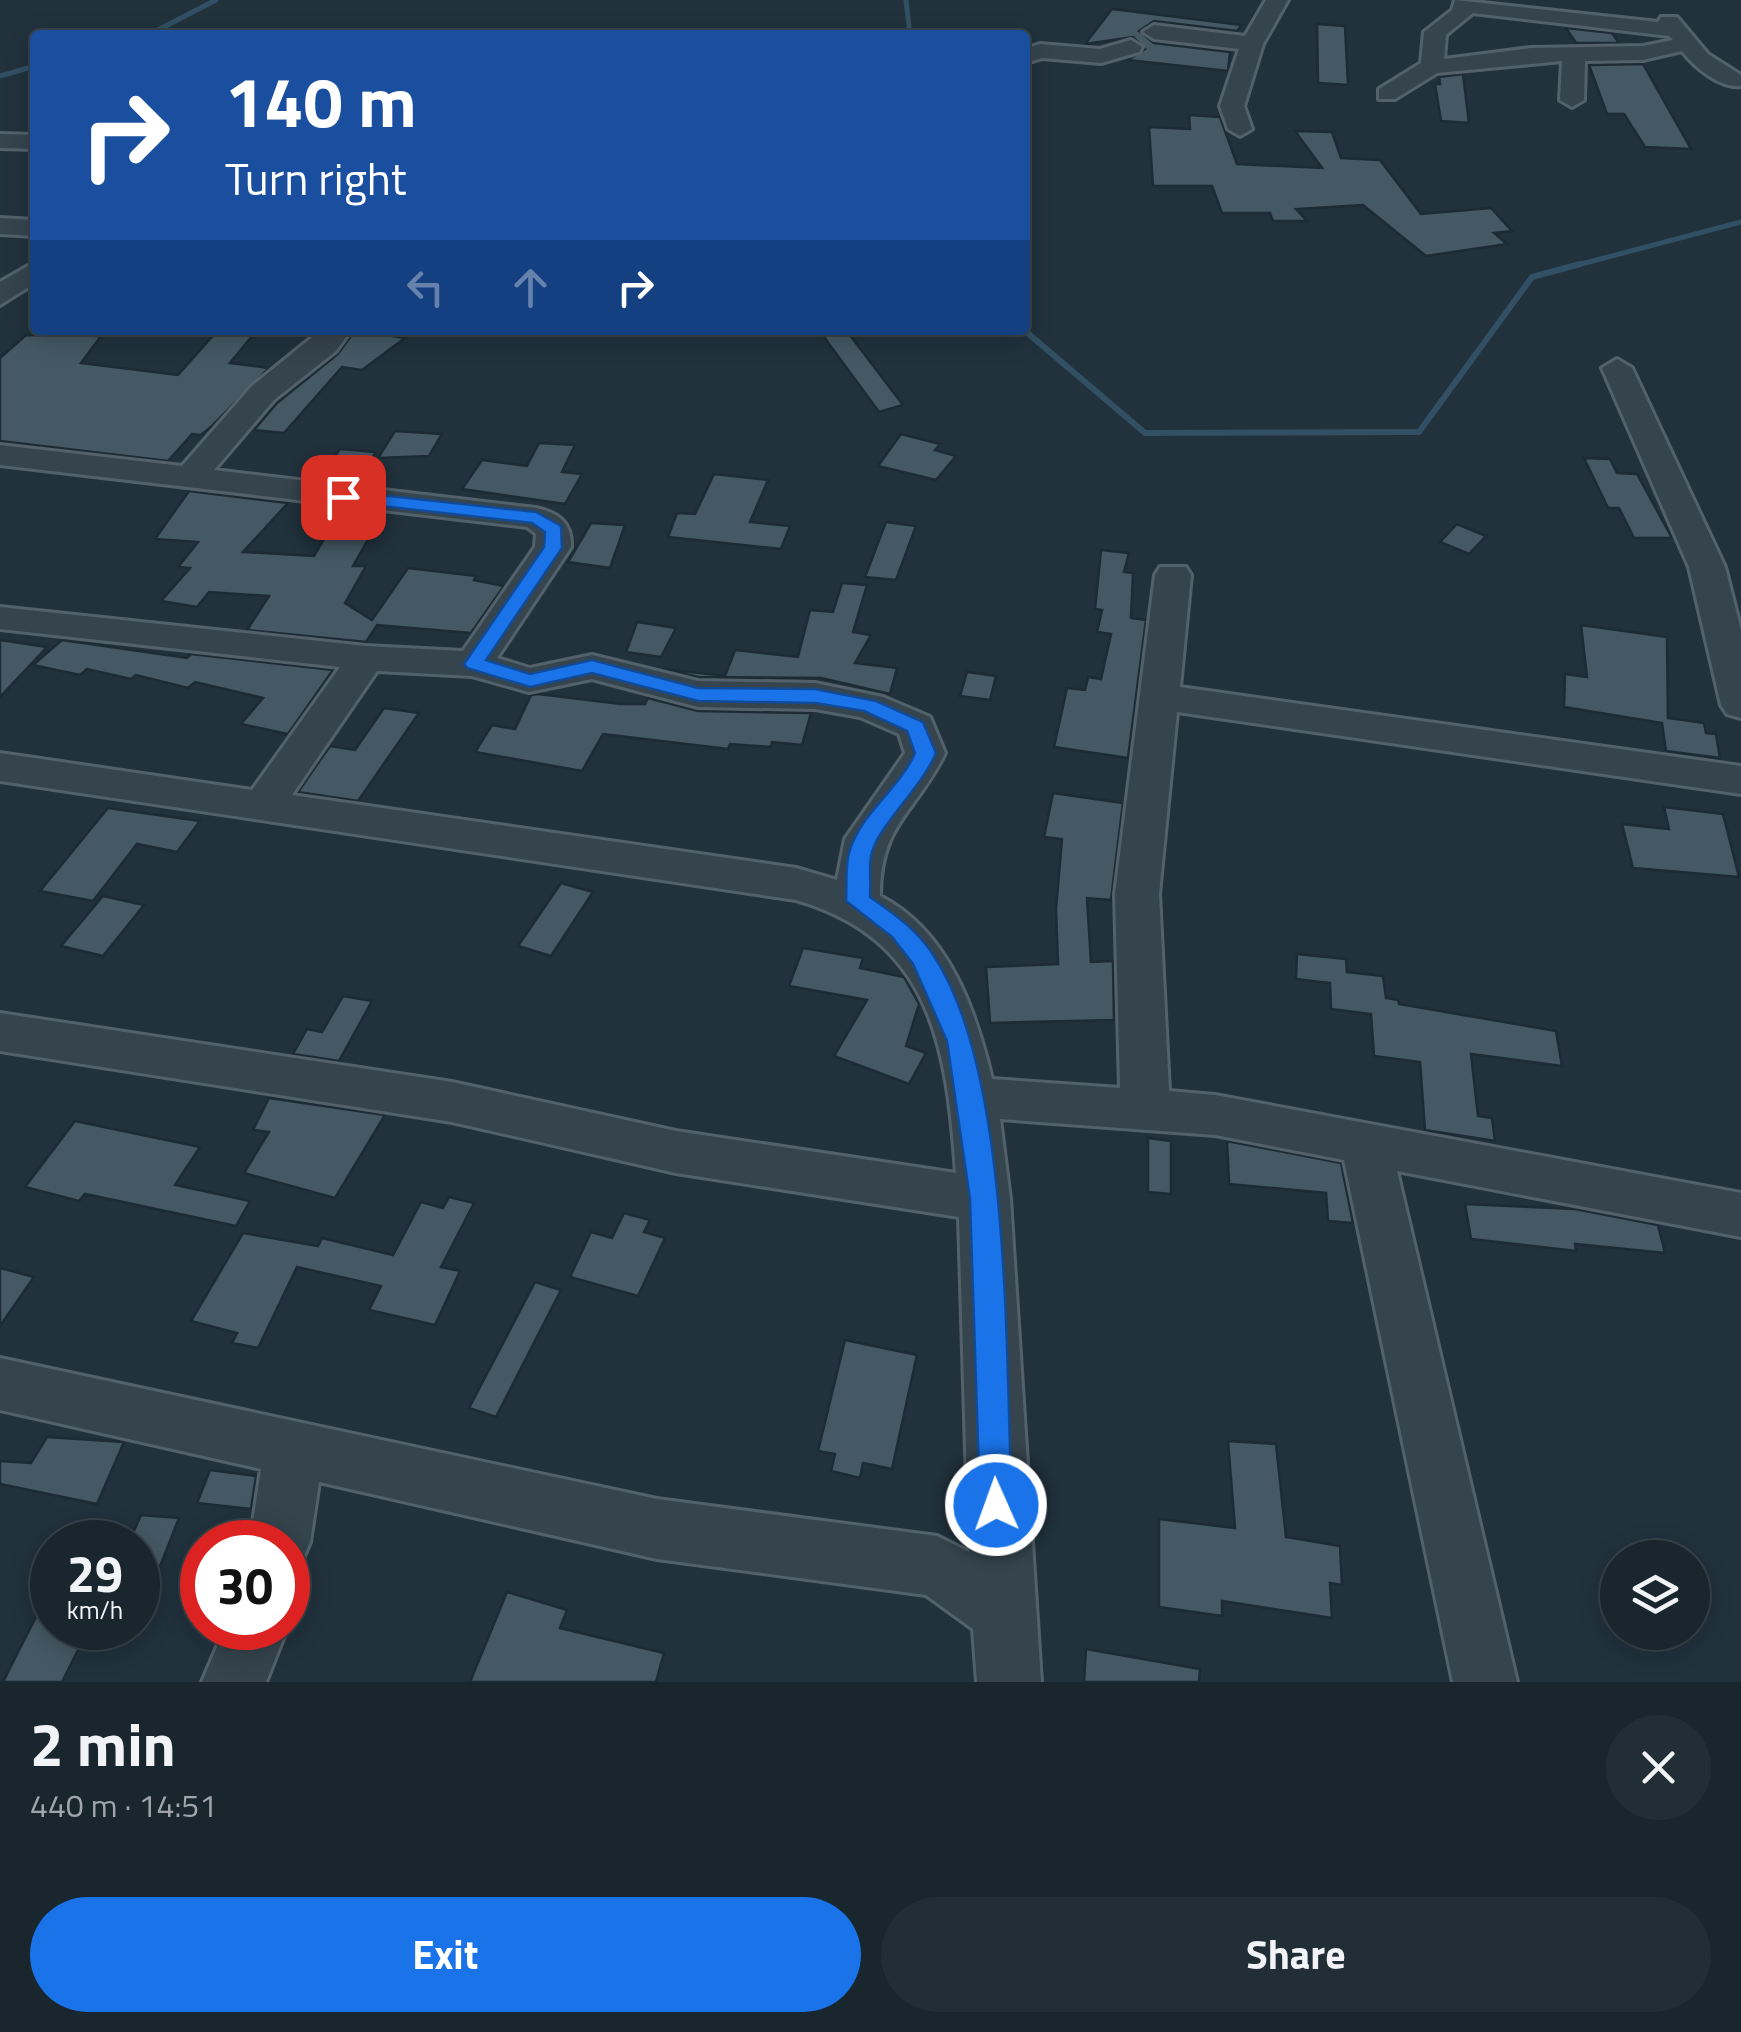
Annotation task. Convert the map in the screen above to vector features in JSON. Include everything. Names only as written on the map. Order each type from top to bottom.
[{"type":"street","points":[[1240,130],[1232,106],[1252,44],[1277,0]]},
{"type":"street","points":[[1656,0],[1679,37],[1712,67],[1738,71]]},
{"type":"street","points":[[1432,66],[1435,32],[1462,13],[1465,2],[1679,37]]},
{"type":"street","points":[[1154,32],[1252,44]]},
{"type":"street","points":[[1387,94],[1432,66],[1570,53],[1645,56],[1679,37]]},
{"type":"street","points":[[1030,54],[1040,51],[1101,56],[1130,47]]},
{"type":"street","points":[[1570,53],[1575,64],[1572,100]]},
{"type":"street","points":[[0,141],[30,142]]},
{"type":"street","points":[[0,226],[30,228]]},
{"type":"street","points":[[0,296],[30,274]]},
{"type":"street","points":[[188,480],[262,393],[325,346],[333,335]]},
{"type":"street","points":[[1617,368],[1707,567],[1741,705]]},
{"type":"street","points":[[0,456],[536,518],[554,530],[553,548],[474,664]]},
{"type":"street","points":[[1145,1112],[1137,894],[1174,575]]},
{"type":"street","points":[[0,618],[366,658],[474,664],[530,680],[592,667],[698,694],[815,696],[869,706],[916,726],[926,753],[915,778],[870,830],[860,855],[858,901]]},
{"type":"street","points":[[262,807],[366,658]]},
{"type":"street","points":[[1160,698],[1741,780]]},
{"type":"street","points":[[0,767],[796,884],[858,901],[900,930],[924,960],[960,1041],[971,1097],[984,1199],[998,1543],[1009,1682]]},
{"type":"street","points":[[0,1032],[452,1102],[676,1152],[984,1199]]},
{"type":"street","points":[[971,1097],[1215,1115],[1741,1215]]},
{"type":"street","points":[[1366,1144],[1485,1682]]},
{"type":"street","points":[[0,1384],[657,1528],[936,1566],[1002,1612]]},
{"type":"street","points":[[284,1520],[291,1475],[285,1447]]},
{"type":"street","points":[[936,1566],[998,1543]]},
{"type":"street","points":[[234,1682],[248,1650]]},
{"type":"building","points":[[1112,9],[1242,25],[1237,31],[1154,21],[1139,31],[1154,43],[1230,52],[1228,71],[1128,60],[1145,49],[1133,37],[1085,44]]},
{"type":"building","points":[[1317,24],[1345,26],[1348,85],[1318,83]]},
{"type":"building","points":[[1566,28],[1612,33],[1619,43],[1576,43]]},
{"type":"building","points":[[1643,64],[1691,149],[1645,147],[1624,114],[1607,114],[1589,65]]},
{"type":"building","points":[[1463,74],[1469,123],[1441,121],[1435,84],[1440,84],[1439,77]]},
{"type":"building","points":[[1189,115],[1220,117],[1237,164],[1322,168],[1295,131],[1332,132],[1341,158],[1380,160],[1421,214],[1491,208],[1512,231],[1494,233],[1507,244],[1426,256],[1363,205],[1296,209],[1307,221],[1273,221],[1270,213],[1222,213],[1212,186],[1153,186],[1149,127],[1190,129]]},
{"type":"building","points":[[26,335],[101,336],[81,363],[178,375],[214,335],[253,335],[230,363],[269,368],[212,426],[201,435],[192,434],[168,461],[0,441],[0,358]]},
{"type":"building","points":[[351,335],[405,338],[362,370],[342,367],[284,433],[254,430],[277,403],[338,354]]},
{"type":"building","points":[[850,335],[903,405],[879,412],[824,337]]},
{"type":"building","points":[[395,431],[442,434],[429,456],[378,458]]},
{"type":"building","points":[[901,434],[940,444],[935,450],[956,456],[936,480],[878,466]]},
{"type":"building","points":[[539,443],[575,445],[562,472],[582,474],[565,504],[462,489],[482,460],[527,466]]},
{"type":"building","points":[[340,449],[376,452],[356,483],[318,479]]},
{"type":"building","points":[[1584,458],[1610,459],[1617,473],[1637,474],[1672,538],[1634,538],[1619,508],[1608,508]]},
{"type":"building","points":[[714,474],[768,480],[750,522],[790,526],[781,549],[668,537],[677,513],[695,514]]},
{"type":"building","points":[[189,491],[288,503],[243,552],[314,556],[340,512],[382,515],[353,566],[366,566],[345,603],[372,620],[408,568],[476,576],[474,580],[504,586],[471,633],[377,625],[366,642],[247,630],[269,596],[209,592],[197,607],[161,601],[190,568],[178,567],[198,542],[155,539]]},
{"type":"building","points":[[886,522],[916,526],[896,580],[865,577]]},
{"type":"building","points":[[591,523],[625,525],[610,568],[568,562]]},
{"type":"building","points":[[1457,524],[1486,536],[1469,554],[1440,542]]},
{"type":"building","points":[[1101,550],[1129,553],[1124,572],[1133,573],[1131,618],[1146,620],[1128,758],[1054,747],[1067,688],[1085,690],[1088,677],[1101,679],[1111,634],[1097,632],[1102,610],[1095,609]]},
{"type":"building","points":[[842,583],[867,585],[853,632],[871,635],[855,663],[897,668],[890,694],[821,678],[698,677],[663,669],[725,676],[735,650],[798,657],[810,610],[833,612]]},
{"type":"building","points":[[637,622],[676,628],[661,657],[626,652]]},
{"type":"building","points":[[1581,625],[1667,637],[1668,718],[1704,723],[1706,733],[1716,734],[1720,758],[1666,751],[1662,723],[1564,707],[1565,674],[1587,677]]},
{"type":"building","points":[[0,640],[47,647],[0,697]]},
{"type":"building","points":[[62,640],[187,658],[191,654],[333,670],[288,734],[241,724],[263,698],[195,682],[188,688],[136,675],[131,679],[87,669],[80,675],[33,665]]},
{"type":"building","points":[[967,672],[996,676],[990,700],[960,696]]},
{"type":"building","points":[[531,695],[621,704],[645,704],[648,698],[698,711],[811,713],[802,745],[730,744],[728,749],[603,734],[582,771],[475,752],[492,725],[515,729]]},
{"type":"building","points":[[384,708],[419,713],[358,801],[298,792],[330,746],[355,750]]},
{"type":"building","points":[[1053,793],[1123,803],[1111,900],[1087,898],[1091,962],[1113,961],[1114,1020],[990,1023],[986,967],[1058,964],[1056,909],[1062,839],[1044,837]]},
{"type":"building","points":[[1664,807],[1723,814],[1739,877],[1633,868],[1622,824],[1669,829]]},
{"type":"building","points":[[108,808],[200,821],[177,852],[137,844],[93,901],[40,891]]},
{"type":"building","points":[[561,883],[593,892],[551,956],[518,946]]},
{"type":"building","points":[[103,896],[144,905],[103,956],[61,946]]},
{"type":"building","points":[[803,948],[863,958],[860,968],[904,977],[919,1004],[906,1046],[926,1053],[909,1084],[834,1056],[867,1000],[789,986]]},
{"type":"building","points":[[1297,954],[1346,959],[1347,972],[1383,976],[1386,998],[1398,1000],[1399,1004],[1556,1031],[1562,1066],[1471,1054],[1478,1116],[1492,1118],[1495,1141],[1425,1130],[1420,1062],[1374,1056],[1371,1014],[1331,1009],[1330,983],[1296,979]]},
{"type":"building","points":[[343,996],[372,1001],[339,1061],[293,1054],[307,1029],[322,1032]]},
{"type":"building","points":[[269,1098],[385,1115],[335,1198],[244,1173],[269,1132],[253,1130]]},
{"type":"building","points":[[75,1121],[200,1147],[175,1185],[250,1201],[236,1226],[85,1194],[79,1201],[25,1187]]},
{"type":"building","points":[[1148,1138],[1171,1141],[1171,1194],[1148,1192]]},
{"type":"building","points":[[1227,1141],[1341,1163],[1353,1223],[1328,1221],[1326,1193],[1229,1184]]},
{"type":"building","points":[[449,1197],[474,1203],[441,1267],[460,1271],[435,1325],[369,1310],[381,1286],[297,1267],[258,1348],[232,1343],[237,1333],[191,1321],[243,1233],[318,1246],[322,1238],[393,1255],[421,1202],[443,1208]]},
{"type":"building","points":[[1465,1204],[1575,1209],[1658,1225],[1665,1253],[1575,1244],[1576,1251],[1471,1239]]},
{"type":"building","points":[[624,1213],[650,1220],[644,1232],[665,1238],[638,1296],[570,1277],[591,1232],[612,1238]]},
{"type":"building","points":[[0,1268],[34,1277],[0,1326]]},
{"type":"building","points":[[535,1282],[561,1290],[496,1417],[469,1408]]},
{"type":"building","points":[[845,1340],[917,1355],[892,1469],[863,1463],[860,1478],[831,1471],[835,1454],[818,1451]]},
{"type":"building","points":[[47,1437],[124,1442],[97,1504],[0,1484],[0,1461],[31,1463]]},
{"type":"building","points":[[1228,1441],[1276,1444],[1286,1537],[1340,1546],[1342,1585],[1330,1583],[1332,1618],[1222,1601],[1222,1616],[1159,1607],[1159,1519],[1235,1528]]},
{"type":"building","points":[[210,1470],[256,1476],[251,1509],[197,1503]]},
{"type":"building","points":[[141,1515],[179,1518],[160,1566],[160,1520],[139,1520]]},
{"type":"building","points":[[507,1592],[567,1610],[560,1628],[664,1653],[656,1682],[470,1682]]},
{"type":"building","points":[[30,1629],[30,1650],[78,1650],[62,1682],[3,1682]]},
{"type":"building","points":[[1086,1649],[1200,1669],[1199,1682],[1084,1682]]},
{"type":"waterway","points":[[158,30],[216,0]]},
{"type":"waterway","points":[[906,0],[909,30]]},
{"type":"waterway","points":[[0,76],[30,67]]},
{"type":"waterway","points":[[1570,267],[1741,222]]},
{"type":"waterway","points":[[1030,335],[1145,433],[1419,432],[1532,277],[1580,264]]},
{"type":"route","points":[[343,497],[536,518],[554,530],[553,548],[474,664],[530,680],[592,667],[698,694],[815,696],[869,706],[916,726],[926,753],[915,778],[870,830],[860,855],[858,901],[900,930],[924,960],[960,1041],[984,1199],[996,1505]]}]
